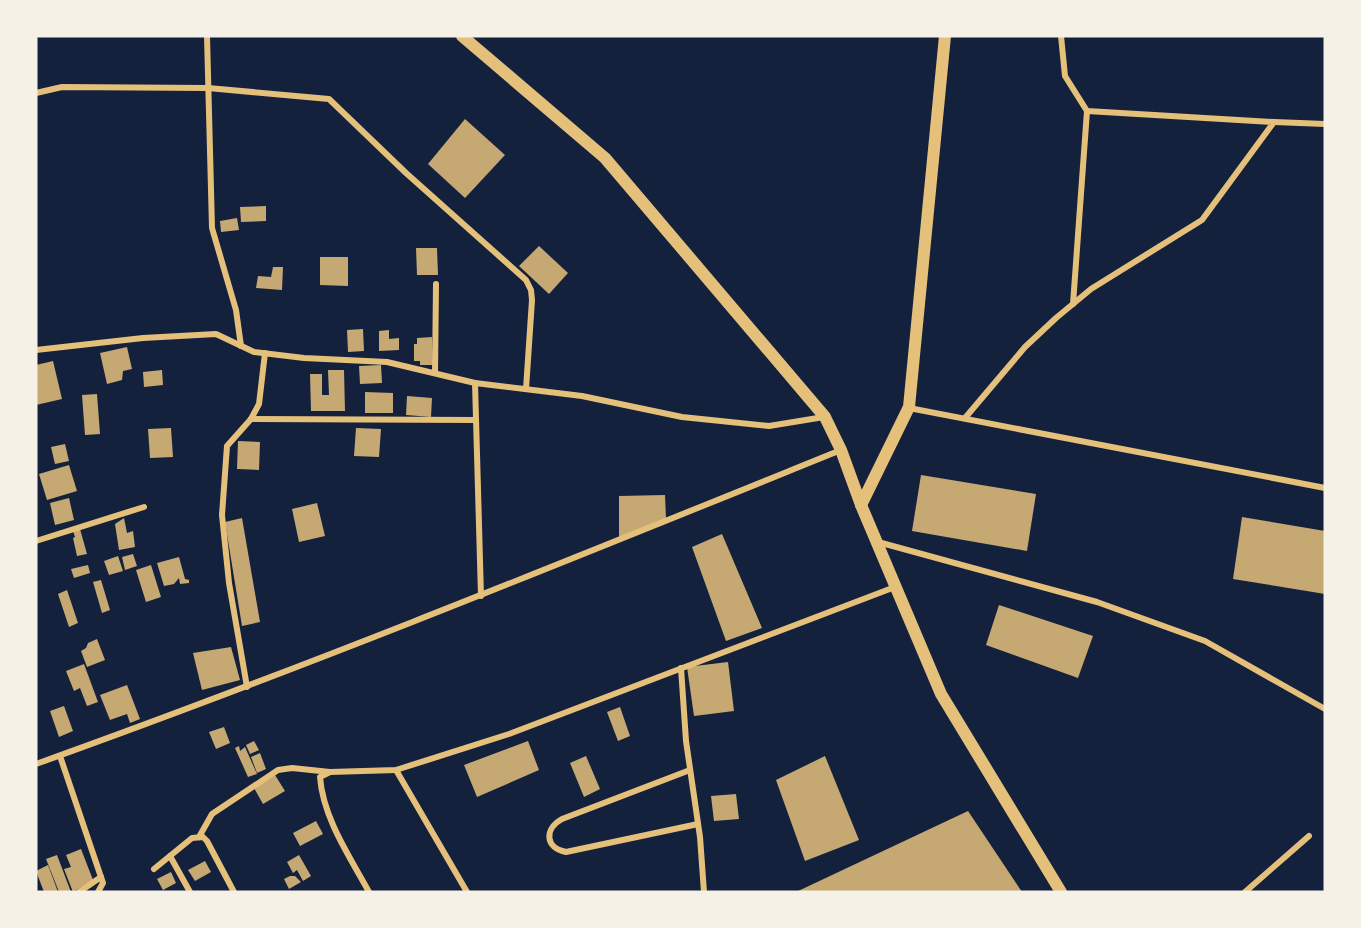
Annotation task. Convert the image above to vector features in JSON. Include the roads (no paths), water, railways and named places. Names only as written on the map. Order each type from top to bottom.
[{"type":"main road","points":[[462,36],[605,158],[825,417],[841,450],[861,505],[941,694],[1061,892]]},
{"type":"main road","points":[[861,505],[909,407],[945,36]]},
{"type":"street","points":[[207,36],[212,228],[236,310],[241,346]]},
{"type":"street","points":[[1061,36],[1065,76],[1088,111],[1073,304]]},
{"type":"street","points":[[36,93],[62,87],[208,88],[329,99],[406,173],[526,280],[531,290],[532,300],[526,389]]},
{"type":"street","points":[[1088,111],[1325,124]]},
{"type":"street","points":[[965,418],[1025,347],[1073,304],[1091,289],[1202,220],[1274,122]]},
{"type":"street","points":[[435,373],[436,284]]},
{"type":"street","points":[[36,350],[143,338],[216,334],[254,352],[304,358],[387,362],[475,383],[582,396],[682,417],[769,426],[825,417]]},
{"type":"street","points":[[247,687],[229,583],[222,515],[227,446],[251,419],[259,404],[265,353]]},
{"type":"street","points":[[475,383],[481,596]]},
{"type":"street","points":[[909,407],[1325,488]]},
{"type":"street","points":[[251,419],[476,420]]},
{"type":"street","points":[[36,764],[247,687],[481,596],[841,450]]},
{"type":"street","points":[[36,541],[144,507]]},
{"type":"street","points":[[877,542],[1097,602],[1205,640],[1325,709]]},
{"type":"street","points":[[200,837],[212,813],[278,770],[292,768],[330,772],[396,770],[509,734],[896,587]]},
{"type":"street","points":[[681,668],[686,741],[698,824],[704,892]]},
{"type":"street","points":[[60,756],[103,883],[99,892]]},
{"type":"street","points":[[396,770],[467,892]]},
{"type":"street","points":[[690,770],[562,819],[554,823],[549,837],[551,845],[557,850],[566,852],[698,824]]},
{"type":"street","points":[[330,772],[321,777],[321,789],[336,830],[369,892]]},
{"type":"street","points":[[1245,892],[1309,836]]},
{"type":"street","points":[[154,869],[192,838],[200,837],[207,841],[234,892]]},
{"type":"street","points":[[170,856],[190,892]]},
{"type":"street","points":[[79,892],[101,877]]}]
